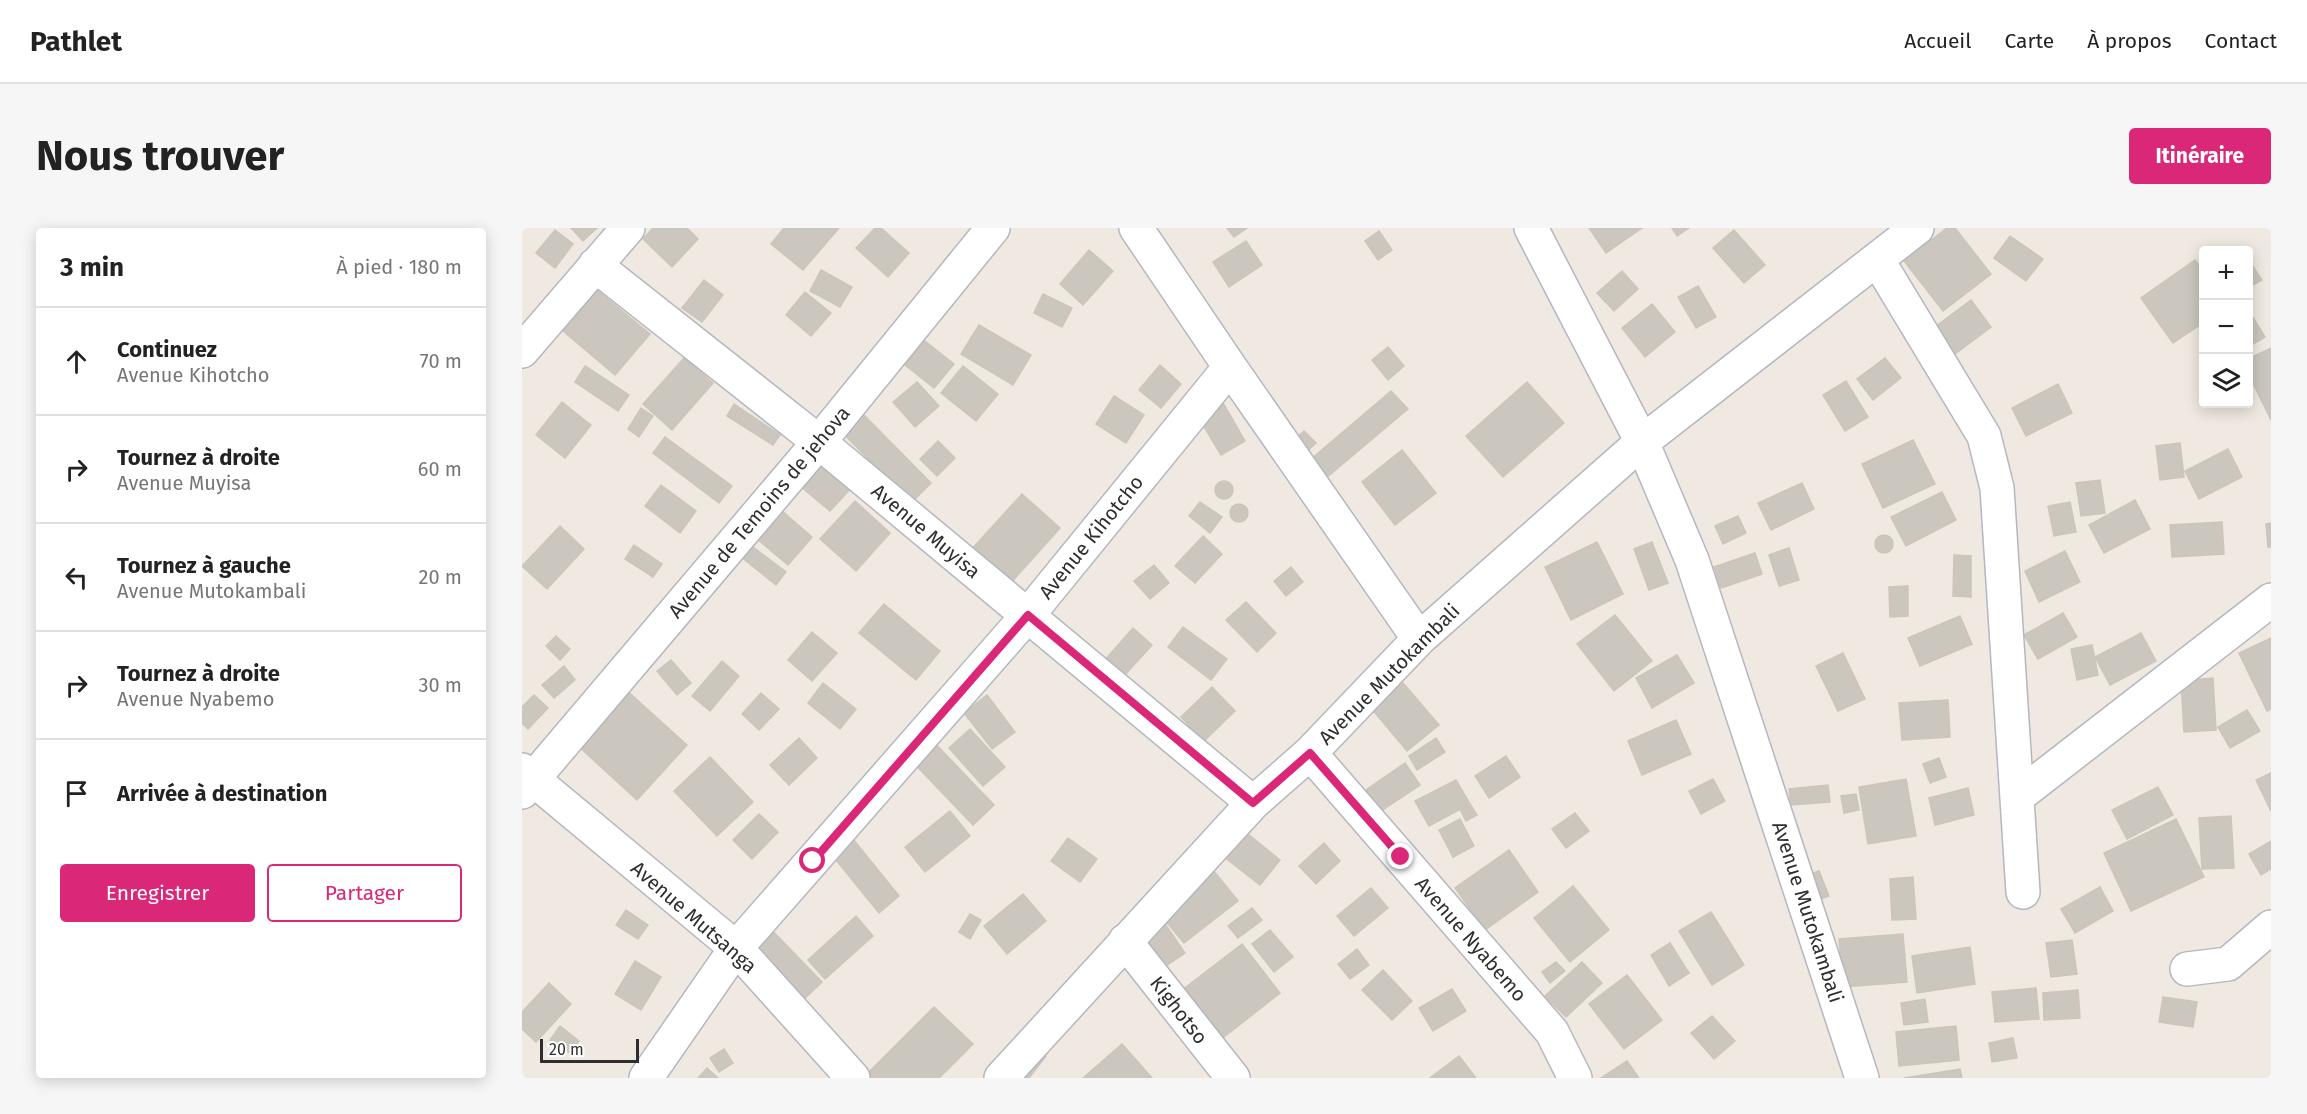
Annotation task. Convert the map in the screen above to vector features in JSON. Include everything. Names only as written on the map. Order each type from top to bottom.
[{"type":"street","points":[[522,351],[628,228]]},
{"type":"street","name":"Avenue de Temoins de jehova","points":[[526,781],[819,442],[993,228]]},
{"type":"street","points":[[1136,228],[1419,639]]},
{"type":"street","name":"Avenue Mutokambali","points":[[1531,228],[1642,442],[1692,560],[1862,1078]]},
{"type":"street","points":[[1642,442],[1917,228]]},
{"type":"street","points":[[1877,259],[1984,436],[1995,477],[2023,892]]},
{"type":"street","name":"Avenue Muyisa","points":[[595,265],[819,442],[1253,803]]},
{"type":"street","name":"Avenue Kihotcho","points":[[646,1078],[736,948],[1028,615],[1230,367]]},
{"type":"street","name":"Avenue Mutokambali","points":[[1001,1078],[1253,803],[1310,753],[1419,639],[1642,442]]},
{"type":"street","points":[[2017,797],[2271,600]]},
{"type":"street","name":"Avenue Nyabemo","points":[[1310,753],[1551,1032],[1575,1078]]},
{"type":"street","name":"Avenue Mutsanga","points":[[526,781],[736,948],[853,1078]]},
{"type":"street","points":[[2187,969],[2228,964],[2271,927]]},
{"type":"street","name":"Kighotso","points":[[1125,941],[1233,1078]]},
{"type":"building","points":[[571,228],[597,228],[583,241]]},
{"type":"building","points":[[653,228],[687,228],[698,239],[672,267],[643,239]]},
{"type":"building","points":[[784,228],[839,228],[803,270],[771,244]]},
{"type":"building","points":[[875,228],[881,228],[909,253],[888,277],[856,248]]},
{"type":"building","points":[[1227,228],[1247,228],[1234,237]]},
{"type":"building","points":[[1589,228],[1642,228],[1606,253]]},
{"type":"building","points":[[1672,228],[1689,228],[1677,236]]},
{"type":"building","points":[[1947,228],[1955,228],[1991,274],[1943,311],[1904,261]]},
{"type":"building","points":[[555,230],[573,244],[555,268],[536,253]]},
{"type":"building","points":[[1734,230],[1765,265],[1744,283],[1713,248]]},
{"type":"building","points":[[1379,231],[1392,250],[1378,260],[1365,241]]},
{"type":"building","points":[[2010,236],[2043,259],[2026,281],[1994,258]]},
{"type":"building","points":[[1246,241],[1262,265],[1229,287],[1213,262]]},
{"type":"building","points":[[1089,250],[1113,271],[1083,305],[1060,284]]},
{"type":"building","points":[[2195,260],[2199,265],[2199,325],[2173,343],[2141,298]]},
{"type":"building","points":[[2253,266],[2262,280],[2253,285]]},
{"type":"building","points":[[821,270],[852,287],[840,307],[810,291]]},
{"type":"building","points":[[1622,271],[1638,289],[1614,311],[1597,293]]},
{"type":"building","points":[[704,280],[723,295],[702,322],[682,308]]},
{"type":"building","points":[[1698,286],[1716,317],[1696,328],[1678,297]]},
{"type":"building","points":[[598,291],[650,334],[615,375],[563,331]]},
{"type":"building","points":[[805,292],[831,313],[811,336],[786,315]]},
{"type":"building","points":[[1043,294],[1072,308],[1062,327],[1034,313]]},
{"type":"building","points":[[1971,300],[1991,327],[1947,360],[1927,333]]},
{"type":"building","points":[[1652,304],[1675,332],[1645,357],[1622,328]]},
{"type":"building","points":[[2253,318],[2265,337],[2253,344]]},
{"type":"building","points":[[979,325],[1031,355],[1013,385],[961,354]]},
{"type":"building","points":[[925,341],[954,364],[934,388],[905,365]]},
{"type":"building","points":[[1388,347],[1404,366],[1388,380],[1372,360]]},
{"type":"building","points":[[2271,348],[2271,420],[2253,383],[2253,357]]},
{"type":"building","points":[[684,358],[713,383],[672,430],[643,404]]},
{"type":"building","points":[[1885,358],[1901,378],[1873,400],[1857,379]]},
{"type":"building","points":[[1160,365],[1181,384],[1161,408],[1139,390]]},
{"type":"building","points":[[585,366],[629,395],[618,411],[575,382]]},
{"type":"building","points":[[963,366],[998,394],[976,421],[941,393]]},
{"type":"building","points":[[1846,381],[1868,417],[1845,431],[1823,395]]},
{"type":"building","points":[[917,382],[939,406],[915,427],[893,402]]},
{"type":"building","points":[[1527,382],[1564,423],[1503,477],[1466,436]]},
{"type":"building","points":[[2058,384],[2072,413],[2026,436],[2012,408]]},
{"type":"building","points":[[1391,391],[1408,409],[1326,478],[1310,460]]},
{"type":"building","points":[[1114,396],[1144,415],[1126,443],[1096,424]]},
{"type":"building","points":[[1222,401],[1245,441],[1221,455],[1197,415]]},
{"type":"building","points":[[562,402],[591,425],[565,458],[536,435]]},
{"type":"building","points":[[734,404],[780,435],[773,445],[727,416]]},
{"type":"building","points":[[641,408],[653,416],[639,437],[628,429]]},
{"type":"building","points":[[857,408],[931,483],[911,503],[837,427]]},
{"type":"building","points":[[1304,431],[1316,443],[1303,455],[1291,443]]},
{"type":"building","points":[[665,437],[732,486],[719,503],[653,453]]},
{"type":"building","points":[[1913,440],[1935,484],[1883,508],[1862,464]]},
{"type":"building","points":[[938,441],[955,458],[937,476],[920,459]]},
{"type":"building","points":[[2180,443],[2184,477],[2160,480],[2156,446]]},
{"type":"building","points":[[2228,449],[2242,477],[2199,499],[2185,471]]},
{"type":"building","points":[[1402,450],[1436,493],[1395,525],[1362,482]]},
{"type":"building","points":[[816,456],[852,487],[830,511],[794,481]]},
{"type":"building","points":[[2100,480],[2105,513],[2081,516],[2076,483]]},
{"type":"building","points":[[1224,481],[1232,486],[1233,490],[1228,498],[1224,499],[1216,494],[1215,490],[1220,482]]},
{"type":"building","points":[[1802,483],[1814,509],[1771,530],[1758,503]]},
{"type":"building","points":[[661,485],[696,511],[680,533],[645,506]]},
{"type":"building","points":[[1942,492],[1956,520],[1906,546],[1891,517]]},
{"type":"building","points":[[1022,494],[1060,528],[1009,585],[971,550]]},
{"type":"building","points":[[2135,500],[2150,529],[2104,553],[2089,525]]},
{"type":"building","points":[[855,501],[890,533],[856,571],[820,539]]},
{"type":"building","points":[[1200,502],[1222,517],[1210,533],[1189,516]]},
{"type":"building","points":[[2070,502],[2076,532],[2054,536],[2048,506]]},
{"type":"building","points":[[774,504],[812,537],[788,565],[749,532]]},
{"type":"building","points":[[1239,504],[1245,507],[1248,513],[1245,519],[1239,522],[1233,519],[1230,513],[1233,507]]},
{"type":"building","points":[[1738,516],[1746,533],[1723,544],[1715,526]]},
{"type":"building","points":[[2222,522],[2224,554],[2172,557],[2170,525]]},
{"type":"building","points":[[2271,523],[2271,547],[2268,547],[2266,524]]},
{"type":"building","points":[[560,526],[584,549],[547,589],[522,566]]},
{"type":"building","points":[[1884,535],[1890,538],[1893,544],[1890,550],[1884,553],[1878,550],[1875,544],[1878,538]]},
{"type":"building","points":[[1203,536],[1222,554],[1195,583],[1175,566]]},
{"type":"building","points":[[1597,542],[1623,594],[1571,620],[1545,567]]},
{"type":"building","points":[[1652,542],[1668,583],[1649,590],[1634,549]]},
{"type":"building","points":[[749,544],[786,572],[776,585],[740,556]]},
{"type":"building","points":[[634,545],[662,564],[653,577],[625,559]]},
{"type":"building","points":[[1789,548],[1799,580],[1779,586],[1769,555]]},
{"type":"building","points":[[2065,551],[2080,582],[2039,602],[2025,571]]},
{"type":"building","points":[[1755,553],[1762,574],[1721,588],[1714,567]]},
{"type":"building","points":[[1954,555],[1971,556],[1971,597],[1953,596]]},
{"type":"building","points":[[1154,565],[1169,583],[1150,599],[1134,581]]},
{"type":"building","points":[[1291,567],[1303,582],[1286,596],[1274,581]]},
{"type":"building","points":[[1908,586],[1908,616],[1890,617],[1889,587]]},
{"type":"building","points":[[1246,602],[1276,633],[1257,652],[1226,620]]},
{"type":"building","points":[[884,604],[940,651],[916,680],[859,633]]},
{"type":"building","points":[[2063,613],[2077,637],[2038,659],[2024,635]]},
{"type":"building","points":[[1615,615],[1652,661],[1614,691],[1577,644]]},
{"type":"building","points":[[1960,616],[1972,644],[1920,666],[1908,638]]},
{"type":"building","points":[[1183,627],[1227,659],[1211,680],[1168,647]]},
{"type":"building","points":[[1133,628],[1152,645],[1124,676],[1105,660]]},
{"type":"building","points":[[812,632],[837,653],[812,681],[788,660]]},
{"type":"building","points":[[2141,633],[2156,661],[2110,685],[2095,657]]},
{"type":"building","points":[[556,636],[570,649],[560,660],[546,646]]},
{"type":"building","points":[[2271,638],[2271,709],[2267,711],[2239,653]]},
{"type":"building","points":[[2092,645],[2098,675],[2077,680],[2071,649]]},
{"type":"building","points":[[1843,653],[1865,699],[1838,711],[1816,666]]},
{"type":"building","points":[[1677,655],[1694,683],[1652,708],[1636,678]]},
{"type":"building","points":[[671,660],[691,683],[677,695],[657,671]]},
{"type":"building","points":[[722,661],[739,676],[710,711],[692,696]]},
{"type":"building","points":[[564,666],[575,680],[554,698],[542,685]]},
{"type":"building","points":[[2213,678],[2216,730],[2184,732],[2181,681]]},
{"type":"building","points":[[823,683],[856,709],[840,729],[808,703]]},
{"type":"building","points":[[1403,683],[1439,725],[1407,751],[1372,709]]},
{"type":"building","points":[[1212,687],[1235,711],[1204,741],[1181,717]]},
{"type":"building","points":[[624,688],[687,745],[637,800],[575,743]]},
{"type":"building","points":[[761,693],[779,709],[759,730],[742,714]]},
{"type":"building","points":[[534,695],[548,708],[528,729],[522,723],[522,707]]},
{"type":"building","points":[[987,695],[1015,732],[992,749],[964,713]]},
{"type":"building","points":[[1948,700],[1950,737],[1902,740],[1899,703]]},
{"type":"building","points":[[2247,710],[2260,731],[2230,748],[2218,727]]},
{"type":"building","points":[[1676,720],[1691,754],[1642,775],[1628,741]]},
{"type":"building","points":[[970,729],[1005,767],[983,786],[949,748]]},
{"type":"building","points":[[928,736],[994,805],[973,825],[906,755]]},
{"type":"building","points":[[799,738],[817,758],[789,785],[770,765]]},
{"type":"building","points":[[1436,738],[1445,752],[1417,770],[1409,756]]},
{"type":"building","points":[[1506,756],[1520,777],[1489,798],[1475,776]]},
{"type":"building","points":[[710,757],[753,802],[717,836],[674,791]]},
{"type":"building","points":[[1939,758],[1946,777],[1930,783],[1923,764]]},
{"type":"building","points":[[1405,763],[1420,785],[1381,811],[1366,790]]},
{"type":"building","points":[[2271,773],[2271,811],[2256,780]]},
{"type":"building","points":[[1713,779],[1725,801],[1701,814],[1689,791]]},
{"type":"building","points":[[1906,779],[1916,836],[1868,844],[1859,787]]},
{"type":"building","points":[[1456,780],[1470,804],[1429,826],[1415,801]]},
{"type":"building","points":[[1828,785],[1830,802],[1791,805],[1789,789]]},
{"type":"building","points":[[2158,787],[2173,815],[2127,839],[2112,810]]},
{"type":"building","points":[[1968,788],[1974,815],[1935,825],[1929,798]]},
{"type":"building","points":[[1856,794],[1859,810],[1844,813],[1841,796]]},
{"type":"building","points":[[1470,804],[1477,815],[1466,821],[1460,809]]},
{"type":"building","points":[[950,811],[970,836],[925,872],[905,847]]},
{"type":"building","points":[[1575,813],[1589,831],[1566,848],[1552,829]]},
{"type":"building","points":[[759,814],[778,832],[752,859],[733,840]]},
{"type":"building","points":[[2231,816],[2234,868],[2202,869],[2199,818]]},
{"type":"building","points":[[1460,819],[1474,846],[1453,857],[1439,830]]},
{"type":"building","points":[[2176,819],[2204,877],[2131,911],[2104,853]]},
{"type":"building","points":[[844,828],[899,896],[879,913],[823,844]]},
{"type":"building","points":[[1243,830],[1280,860],[1260,885],[1223,856]]},
{"type":"building","points":[[1068,838],[1097,859],[1080,882],[1051,861]]},
{"type":"building","points":[[2271,841],[2271,869],[2261,875],[2249,854]]},
{"type":"building","points":[[1324,843],[1340,861],[1316,884],[1299,866]]},
{"type":"building","points":[[1509,850],[1538,892],[1485,930],[1455,888]]},
{"type":"building","points":[[1213,870],[1238,901],[1184,943],[1159,913]]},
{"type":"building","points":[[1819,871],[1829,896],[1814,901],[1805,876]]},
{"type":"building","points":[[1913,877],[1916,919],[1892,920],[1890,879]]},
{"type":"building","points":[[1573,886],[1609,930],[1570,962],[1534,918]]},
{"type":"building","points":[[2100,887],[2113,911],[2075,933],[2061,909]]},
{"type":"building","points":[[1371,888],[1388,908],[1354,936],[1337,916]]},
{"type":"building","points":[[1023,894],[1046,921],[1007,954],[984,926]]},
{"type":"building","points":[[1252,908],[1262,920],[1238,938],[1228,926]]},
{"type":"building","points":[[626,910],[648,925],[638,939],[616,925]]},
{"type":"building","points":[[1711,912],[1744,965],[1712,985],[1679,931]]},
{"type":"building","points":[[970,914],[981,920],[970,939],[959,932]]},
{"type":"building","points":[[757,915],[822,982],[801,1002],[736,935]]},
{"type":"building","points":[[856,916],[873,936],[825,979],[808,960]]},
{"type":"building","points":[[1161,918],[1185,953],[1154,974],[1131,939]]},
{"type":"building","points":[[1270,930],[1293,957],[1274,972],[1252,944]]},
{"type":"building","points":[[1903,934],[1907,982],[1843,987],[1839,939]]},
{"type":"building","points":[[2072,940],[2077,974],[2051,977],[2046,943]]},
{"type":"building","points":[[1670,943],[1689,973],[1669,986],[1651,955]]},
{"type":"building","points":[[1242,944],[1280,993],[1224,1037],[1185,988]]},
{"type":"building","points":[[1970,947],[1975,984],[1917,993],[1912,956]]},
{"type":"building","points":[[1357,949],[1369,965],[1350,979],[1338,964]]},
{"type":"building","points":[[635,961],[661,977],[641,1010],[615,994]]},
{"type":"building","points":[[1556,962],[1565,971],[1550,983],[1542,972]]},
{"type":"building","points":[[1582,962],[1602,983],[1566,1017],[1545,996]]},
{"type":"building","points":[[1383,970],[1412,1001],[1392,1020],[1362,990]]},
{"type":"building","points":[[1627,975],[1662,1020],[1624,1049],[1589,1004]]},
{"type":"building","points":[[549,983],[571,1004],[536,1042],[522,1029],[522,1012]]},
{"type":"building","points":[[2036,988],[2039,1019],[1995,1022],[1992,992]]},
{"type":"building","points":[[1452,989],[1466,1011],[1433,1031],[1419,1008]]},
{"type":"building","points":[[2078,990],[2080,1018],[2044,1020],[2043,993]]},
{"type":"building","points":[[2163,997],[2197,1002],[2193,1027],[2159,1022]]},
{"type":"building","points":[[1925,999],[1928,1022],[1904,1025],[1901,1003]]},
{"type":"building","points":[[934,1007],[973,1044],[939,1078],[871,1078],[867,1074]]},
{"type":"building","points":[[1712,1016],[1735,1041],[1714,1059],[1691,1033]]},
{"type":"building","points":[[560,1026],[579,1041],[570,1053],[550,1040]]},
{"type":"building","points":[[1956,1026],[1959,1060],[1899,1066],[1896,1032]]},
{"type":"building","points":[[2013,1038],[2017,1058],[1992,1062],[1989,1043]]},
{"type":"building","points":[[1031,1044],[1046,1056],[1029,1078],[1020,1078]]},
{"type":"building","points":[[1122,1044],[1152,1078],[1083,1078]]},
{"type":"building","points":[[724,1049],[733,1063],[719,1072],[710,1058]]},
{"type":"building","points":[[1459,1056],[1476,1078],[1430,1078]]},
{"type":"building","points":[[1627,1061],[1639,1078],[1601,1078]]},
{"type":"building","points":[[707,1068],[718,1078],[698,1078]]},
{"type":"building","points":[[1960,1069],[1962,1078],[1904,1078]]},
{"type":"route","points":[[813,861],[1028,615],[1253,803],[1310,753],[1401,857]]}]
